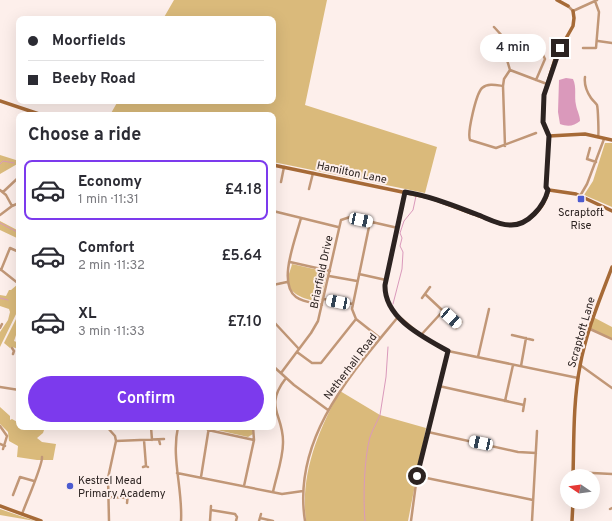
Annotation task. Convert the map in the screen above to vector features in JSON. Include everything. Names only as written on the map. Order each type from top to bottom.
[{"type":"street","points":[[557,0],[568,6],[573,11],[574,18],[573,26],[560,48],[547,84],[543,122],[549,136],[546,187],[548,190],[563,191],[580,196],[612,211]]},
{"type":"street","points":[[573,11],[596,1],[599,12],[598,41],[596,48],[594,49],[583,48]]},
{"type":"street","points":[[494,28],[505,39],[506,60],[510,70],[547,84]]},
{"type":"street","points":[[506,43],[518,37],[525,37],[534,49],[542,53],[545,59],[536,80]]},
{"type":"street","points":[[598,41],[612,43]]},
{"type":"street","points":[[505,146],[503,86],[504,78],[510,70]]},
{"type":"street","points":[[585,77],[584,82],[589,95],[598,108],[597,122],[600,130],[598,137]]},
{"type":"street","points":[[503,86],[487,85],[481,89],[468,136],[470,140],[482,145],[496,148],[505,146],[536,133]]},
{"type":"street","points":[[0,101],[33,112]]},
{"type":"street","points":[[549,136],[585,134],[612,140]]},
{"type":"street","points":[[580,196],[587,184],[604,139]]},
{"type":"street","points":[[590,148],[587,159],[596,162]]},
{"type":"street","name":"Hamilton Lane","points":[[276,165],[431,198],[501,224],[511,226],[522,224],[529,220],[542,202],[548,190]]},
{"type":"street","points":[[281,182],[284,167]]},
{"type":"street","points":[[309,189],[313,173]]},
{"type":"street","points":[[3,192],[16,180]]},
{"type":"street","points":[[0,190],[12,206]]},
{"type":"street","points":[[405,192],[385,289],[391,309],[398,317],[421,335],[448,351],[578,378]]},
{"type":"street","points":[[0,216],[16,204]]},
{"type":"street","points":[[276,212],[338,227]]},
{"type":"street","name":"Briarfield Drive","points":[[281,373],[316,325],[324,299],[338,227],[341,220],[347,217],[398,228]]},
{"type":"street","points":[[302,218],[290,262],[287,282],[290,291],[296,298],[322,305]]},
{"type":"street","points":[[370,222],[353,304],[353,313],[356,319],[380,338]]},
{"type":"street","points":[[6,246],[16,251]]},
{"type":"street","points":[[10,248],[1,269],[16,282]]},
{"type":"street","points":[[290,262],[330,271]]},
{"type":"street","name":"Scraptoft Lane","points":[[573,469],[580,365],[590,329],[612,266]]},
{"type":"street","points":[[359,274],[386,280]]},
{"type":"street","points":[[328,276],[358,281]]},
{"type":"street","points":[[276,284],[287,282]]},
{"type":"street","points":[[422,298],[430,287]]},
{"type":"street","points":[[425,294],[458,325]]},
{"type":"street","points":[[324,299],[353,304]]},
{"type":"street","points":[[478,357],[489,309]]},
{"type":"street","points":[[421,335],[443,311]]},
{"type":"street","name":"Netherhall Road","points":[[305,521],[303,491],[313,446],[328,410],[345,382],[398,317]]},
{"type":"street","points":[[297,352],[312,363],[321,364],[356,319]]},
{"type":"street","points":[[456,328],[461,322]]},
{"type":"street","points":[[0,328],[2,324]]},
{"type":"street","points":[[276,324],[299,349]]},
{"type":"street","points":[[590,329],[612,339]]},
{"type":"street","points":[[512,335],[533,340]]},
{"type":"street","points":[[521,366],[526,338]]},
{"type":"street","points":[[411,521],[417,476],[448,351]]},
{"type":"street","points":[[505,401],[513,365]]},
{"type":"street","points":[[580,365],[612,388]]},
{"type":"street","points":[[276,369],[328,410]]},
{"type":"street","points":[[276,398],[279,388],[286,378]]},
{"type":"street","points":[[439,386],[524,405]]},
{"type":"street","points":[[0,391],[0,387],[16,390]]},
{"type":"street","points":[[523,410],[525,399]]},
{"type":"street","points":[[273,492],[283,442],[276,412]]},
{"type":"street","points":[[0,426],[7,435],[4,447],[0,444]]},
{"type":"street","points":[[109,521],[108,478],[116,441],[115,436],[110,430]]},
{"type":"street","points":[[151,430],[152,440]]},
{"type":"street","points":[[178,430],[176,439],[177,473],[181,504],[180,521]]},
{"type":"street","points":[[201,477],[209,430]]},
{"type":"street","points":[[216,430],[254,440]]},
{"type":"street","points":[[244,486],[254,440],[253,430]]},
{"type":"street","points":[[532,521],[537,431]]},
{"type":"street","points":[[428,432],[518,452],[536,453]]},
{"type":"street","points":[[116,441],[164,439]]},
{"type":"street","points":[[144,440],[146,467]]},
{"type":"street","points":[[159,440],[160,444]]},
{"type":"street","points":[[22,514],[34,481],[42,465],[42,457]]},
{"type":"street","points":[[177,473],[284,494],[303,491]]},
{"type":"street","points":[[600,474],[612,474]]},
{"type":"street","points":[[417,476],[533,500]]},
{"type":"street","points":[[13,495],[20,477],[34,481]]},
{"type":"street","points":[[127,503],[128,494]]},
{"type":"street","points":[[109,497],[128,498]]},
{"type":"street","points":[[0,506],[40,521]]},
{"type":"street","points":[[210,521],[211,506]]},
{"type":"street","points":[[572,521],[573,509]]},
{"type":"street","points":[[211,510],[235,514],[237,517],[236,521]]},
{"type":"street","points":[[261,514],[259,519],[273,521]]},
{"type":"shaded area","points":[[174,0],[327,0],[305,105],[437,147],[425,193],[276,163],[276,112],[112,112],[116,104],[276,104],[276,16],[165,16]]},
{"type":"shaded area","points":[[566,78],[573,79],[575,102],[580,117],[580,121],[568,126],[560,124],[558,112],[559,80]]},
{"type":"shaded area","points":[[605,143],[612,143],[612,207],[584,195],[593,181]]},
{"type":"shaded area","points":[[0,155],[16,160],[16,165],[0,174]]},
{"type":"shaded area","points":[[0,221],[16,229],[16,238],[0,230]]},
{"type":"shaded area","points":[[292,264],[327,272],[321,302],[300,296],[291,290],[288,276]]},
{"type":"shaded area","points":[[16,286],[16,314],[0,347],[0,332],[8,320],[10,312],[9,309],[0,306],[0,295],[6,296],[9,290]]},
{"type":"shaded area","points":[[593,317],[612,327],[612,339],[590,329]]},
{"type":"shaded area","points":[[16,319],[16,335],[14,341],[16,342],[16,348],[10,348],[4,343]]},
{"type":"shaded area","points":[[340,391],[380,415],[426,428],[408,521],[306,521],[306,486],[312,453]]},
{"type":"shaded area","points":[[0,407],[10,416],[10,420],[12,419],[16,421],[16,430],[44,430],[43,433],[37,438],[42,442],[56,444],[53,460],[37,460],[17,457],[18,446],[9,441],[8,432],[0,424]]},
{"type":"shaded area","points":[[217,430],[252,430],[253,434],[248,437]]},
{"type":"shaded area","points":[[0,509],[35,521],[0,515]]},
{"type":"waterway","points":[[0,164],[3,161],[14,163]]},
{"type":"waterway","points":[[393,304],[402,269],[403,252],[400,246],[402,238],[400,233],[404,221],[413,210],[416,196]]},
{"type":"waterway","points":[[0,223],[16,231]]},
{"type":"waterway","points":[[0,298],[8,300]]},
{"type":"waterway","points":[[380,415],[386,377],[388,347]]},
{"type":"waterway","points":[[365,521],[364,490],[366,456],[370,437],[379,417]]},
{"type":"place","name":"Scraptoft Rise","points":[[581,199]]},
{"type":"place","name":"Kestrel Mead Primary Academy","points":[[70,486]]},
{"type":"route","points":[[417,476],[448,351],[421,335],[398,317],[393,312],[385,292],[385,285],[405,192],[446,202],[501,224],[511,226],[522,224],[529,220],[547,195],[548,190],[546,189],[546,179],[549,136],[543,122],[544,95],[556,56],[560,48]]}]
